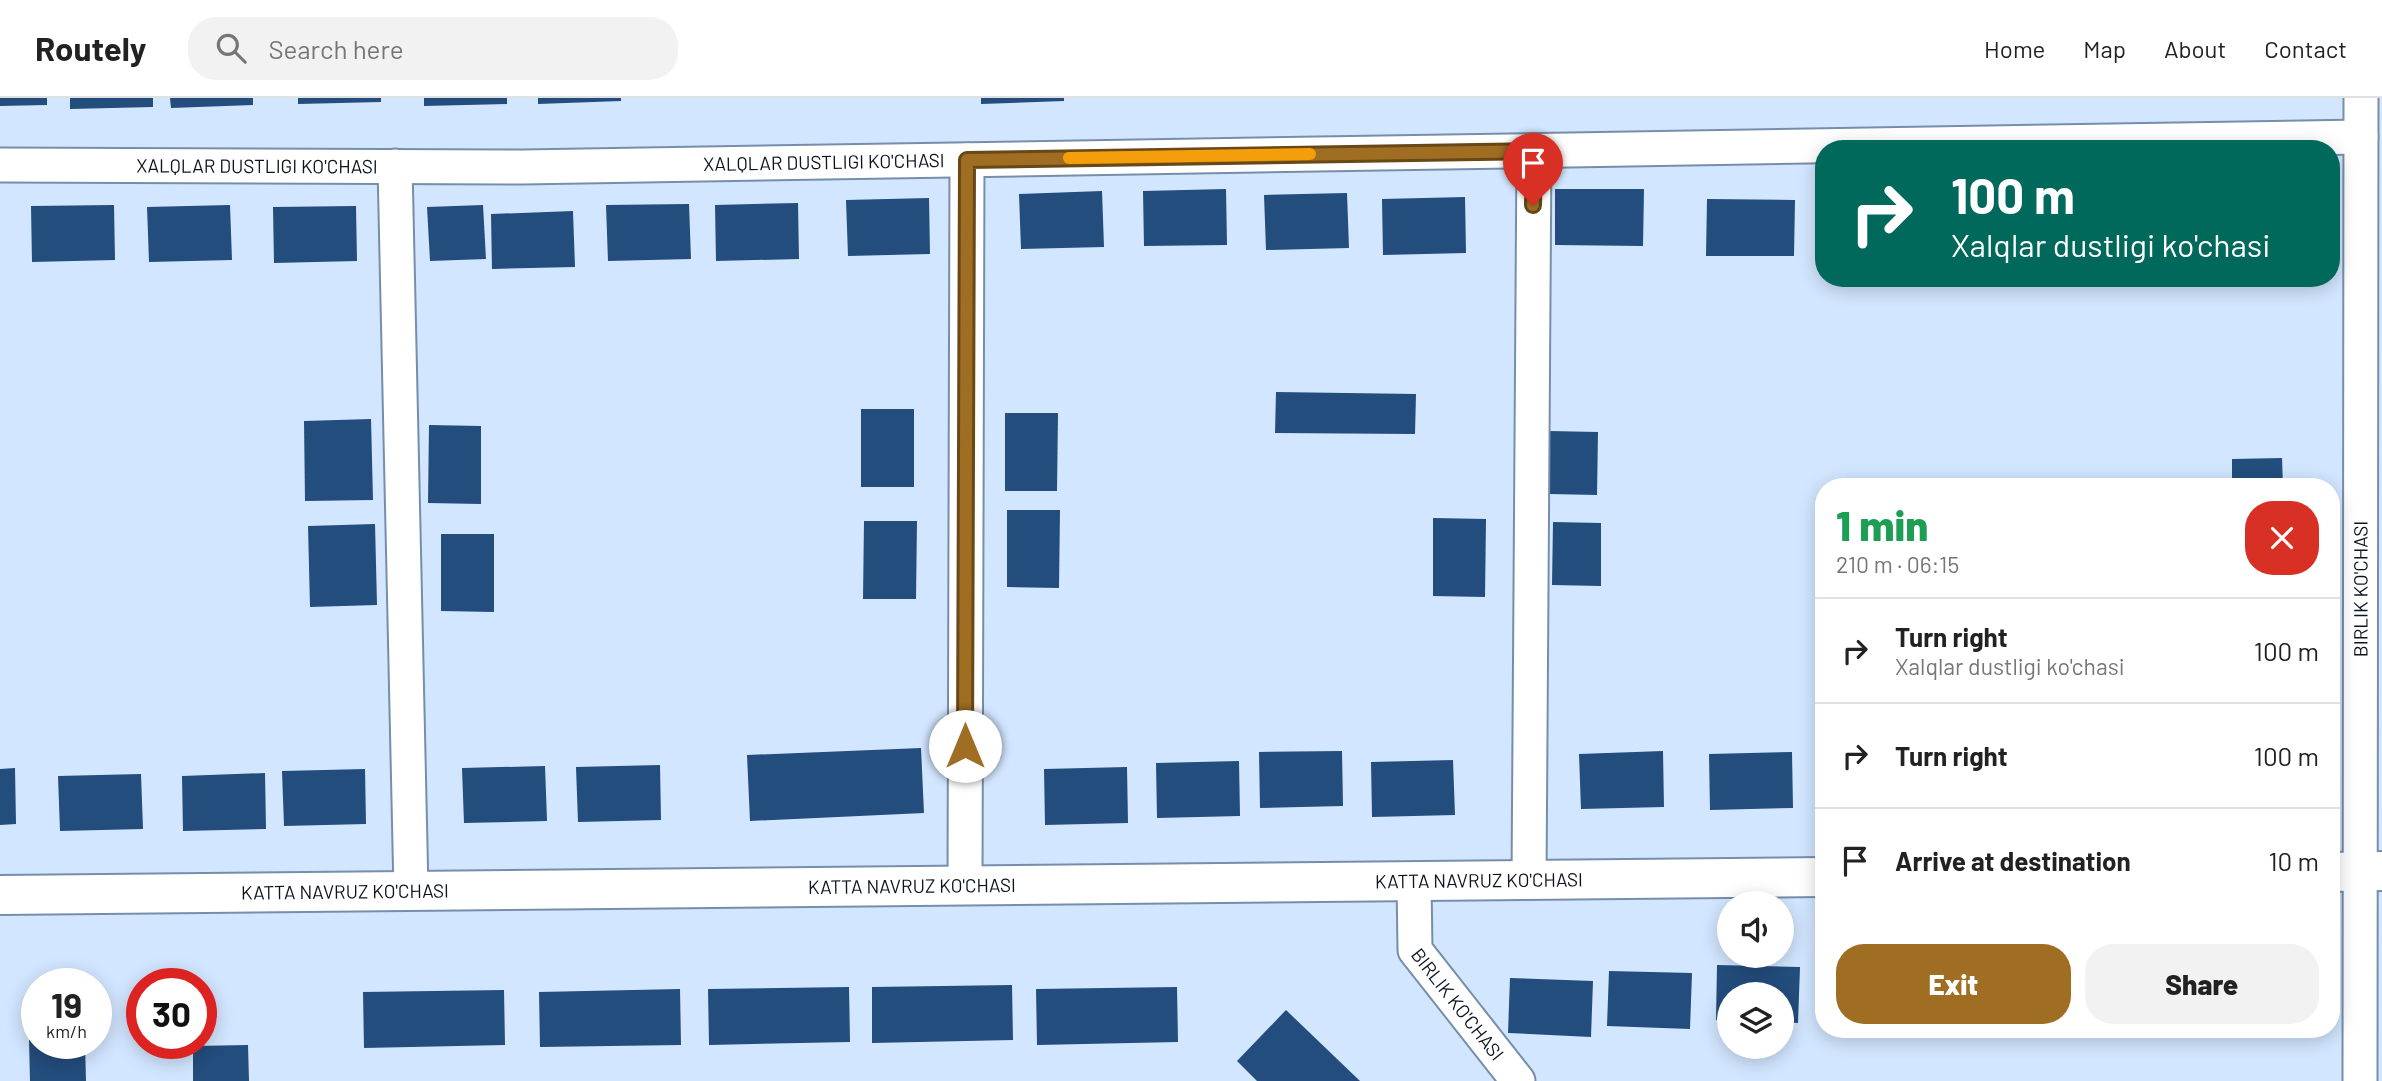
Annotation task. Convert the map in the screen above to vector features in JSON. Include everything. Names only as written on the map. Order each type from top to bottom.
[{"type":"street","name":"BIRLIK KO'CHASI","points":[[2360,1081],[2358,871],[2361,98]]},
{"type":"street","name":"XALQLAR DUSTLIGI KO'CHASI","points":[[2184,140],[2361,137]]},
{"type":"street","name":"XALQLAR DUSTLIGI KO'CHASI","points":[[0,165],[523,167],[1815,146]]},
{"type":"street","points":[[1529,880],[1534,151]]},
{"type":"street","points":[[965,886],[967,160]]},
{"type":"street","points":[[396,166],[411,891]]},
{"type":"street","name":"KATTA NAVRUZ KO'CHASI","points":[[0,895],[1815,877]]},
{"type":"street","name":"BIRLIK KO'CHASI","points":[[1413,881],[1415,950],[1518,1081]]},
{"type":"building","points":[[0,98],[47,98],[47,105],[0,106]]},
{"type":"building","points":[[70,98],[153,98],[153,107],[70,109]]},
{"type":"building","points":[[170,98],[253,98],[253,105],[171,108]]},
{"type":"building","points":[[298,98],[381,98],[381,102],[298,104]]},
{"type":"building","points":[[424,98],[507,98],[507,104],[424,106]]},
{"type":"building","points":[[538,98],[621,98],[621,101],[538,104]]},
{"type":"building","points":[[981,98],[1064,98],[1064,101],[981,104]]},
{"type":"building","points":[[1226,189],[1227,245],[1144,246],[1143,191]]},
{"type":"building","points":[[1555,189],[1644,189],[1643,246],[1555,245]]},
{"type":"building","points":[[1102,191],[1104,247],[1021,249],[1019,194]]},
{"type":"building","points":[[1347,193],[1349,248],[1266,250],[1264,195]]},
{"type":"building","points":[[1465,197],[1466,253],[1383,255],[1382,199]]},
{"type":"building","points":[[929,198],[930,254],[848,256],[846,200]]},
{"type":"building","points":[[1707,199],[1795,200],[1794,256],[1706,256]]},
{"type":"building","points":[[798,203],[799,259],[716,261],[715,205]]},
{"type":"building","points":[[689,204],[691,259],[608,261],[606,205]]},
{"type":"building","points":[[114,205],[115,260],[32,262],[31,206]]},
{"type":"building","points":[[230,205],[232,260],[149,262],[147,207]]},
{"type":"building","points":[[483,205],[486,259],[430,261],[427,207]]},
{"type":"building","points":[[356,206],[357,261],[274,263],[273,207]]},
{"type":"building","points":[[573,211],[575,267],[492,269],[491,214]]},
{"type":"building","points":[[1276,392],[1416,394],[1415,434],[1275,433]]},
{"type":"building","points":[[861,409],[914,409],[914,487],[861,487]]},
{"type":"building","points":[[1005,413],[1058,413],[1057,491],[1005,491]]},
{"type":"building","points":[[371,419],[373,500],[305,501],[304,421]]},
{"type":"building","points":[[429,425],[481,426],[481,504],[428,503]]},
{"type":"building","points":[[1549,431],[1598,432],[1597,495],[1549,494]]},
{"type":"building","points":[[2282,458],[2283,478],[2232,478],[2232,459]]},
{"type":"building","points":[[1007,510],[1060,510],[1059,588],[1007,587]]},
{"type":"building","points":[[1433,518],[1486,519],[1485,597],[1433,596]]},
{"type":"building","points":[[864,521],[917,521],[916,599],[863,599]]},
{"type":"building","points":[[1553,522],[1601,523],[1601,586],[1552,585]]},
{"type":"building","points":[[375,524],[377,605],[310,607],[308,526]]},
{"type":"building","points":[[441,534],[494,534],[494,612],[441,611]]},
{"type":"building","points":[[921,748],[924,813],[750,821],[747,755]]},
{"type":"building","points":[[1342,751],[1343,806],[1260,808],[1259,752]]},
{"type":"building","points":[[1663,751],[1664,807],[1581,809],[1579,754]]},
{"type":"building","points":[[1792,752],[1793,808],[1710,810],[1709,754]]},
{"type":"building","points":[[1453,760],[1455,815],[1372,817],[1371,762]]},
{"type":"building","points":[[1239,761],[1240,816],[1157,818],[1156,763]]},
{"type":"building","points":[[660,765],[661,820],[578,822],[576,767]]},
{"type":"building","points":[[545,766],[547,821],[464,823],[462,768]]},
{"type":"building","points":[[1127,767],[1128,823],[1045,825],[1044,769]]},
{"type":"building","points":[[15,768],[16,824],[0,825],[0,769]]},
{"type":"building","points":[[365,769],[366,824],[284,826],[282,771]]},
{"type":"building","points":[[265,773],[266,829],[183,831],[182,776]]},
{"type":"building","points":[[141,774],[143,829],[60,831],[58,776]]},
{"type":"building","points":[[1717,965],[1717,968],[1800,967],[1798,1023],[1794,1023],[1794,982],[1717,982],[1716,1020]]},
{"type":"building","points":[[1609,971],[1692,973],[1690,1029],[1607,1026]]},
{"type":"building","points":[[1510,978],[1593,981],[1591,1037],[1508,1033]]},
{"type":"building","points":[[1012,985],[1013,1040],[872,1043],[872,987]]},
{"type":"building","points":[[849,987],[850,1042],[709,1045],[708,989]]},
{"type":"building","points":[[1177,987],[1178,1042],[1037,1045],[1036,989]]},
{"type":"building","points":[[680,989],[681,1045],[540,1047],[539,992]]},
{"type":"building","points":[[504,990],[505,1045],[364,1048],[363,992]]},
{"type":"building","points":[[1286,1010],[1360,1081],[1257,1081],[1237,1061]]},
{"type":"building","points":[[248,1045],[249,1081],[193,1081],[193,1059],[217,1059],[217,1046]]},
{"type":"building","points":[[29,1059],[85,1059],[86,1081],[30,1081]]},
{"type":"slow traffic","points":[[1069,158],[1310,154]]},
{"type":"route","points":[[965,746],[967,160],[1534,151],[1533,205]]}]
